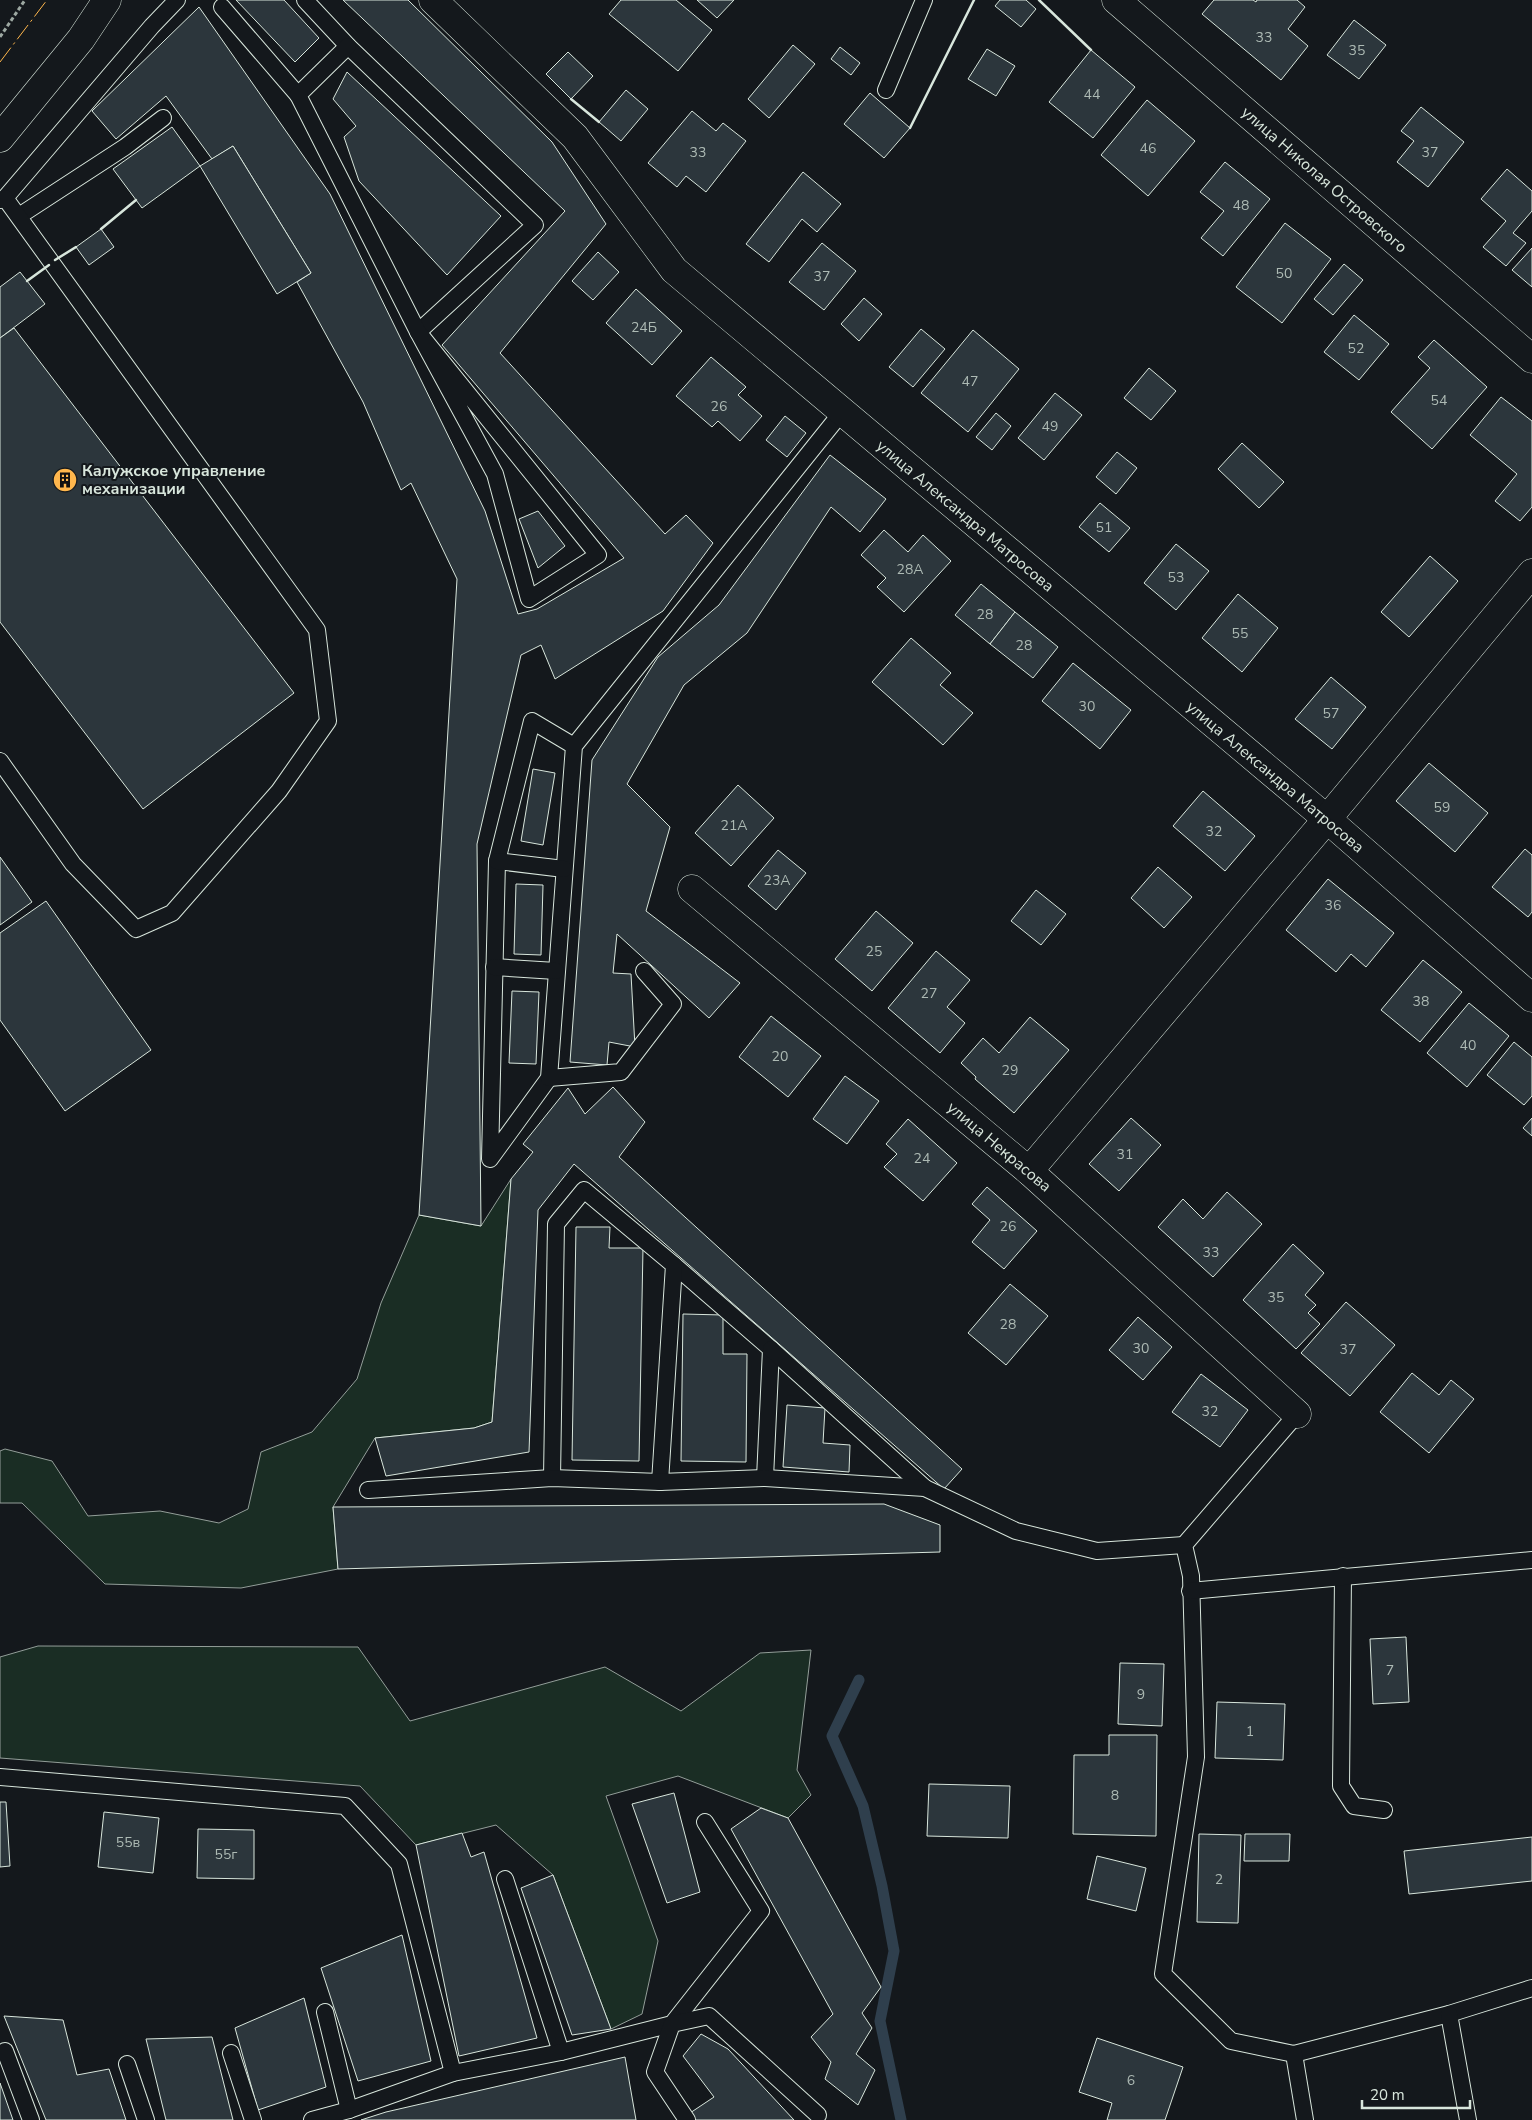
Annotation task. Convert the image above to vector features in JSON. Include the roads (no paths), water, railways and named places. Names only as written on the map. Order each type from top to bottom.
[{"type":"street","points":[[0,138],[81,39],[107,0]]},
{"type":"street","name":"улица Александра Матросова","points":[[434,0],[575,137],[674,270],[1326,819],[1532,998]]},
{"type":"street","name":"улица Николая Островского","points":[[1116,0],[1532,359]]},
{"type":"street","points":[[1029,1171],[1532,573]]},
{"type":"street","name":"улица Некрасова","points":[[692,889],[1029,1171],[1298,1414]]},
{"type":"lane","points":[[0,761],[73,864],[136,929],[172,913],[279,791],[328,721],[317,630],[19,216],[3,199],[152,26],[177,0]]},
{"type":"lane","points":[[305,0],[348,46],[535,225],[418,332]]},
{"type":"lane","points":[[886,90],[924,0]]},
{"type":"lane","points":[[222,7],[298,95],[418,332],[495,474],[529,599],[598,555],[418,332]]},
{"type":"lane","points":[[298,95],[348,46]]},
{"type":"lane","points":[[19,216],[125,147],[163,118]]},
{"type":"lane","points":[[574,746],[532,721],[497,861],[490,1159],[549,1078],[574,746],[842,412]]},
{"type":"lane","points":[[497,861],[564,870]]},
{"type":"lane","points":[[494,967],[556,971]]},
{"type":"lane","points":[[549,1078],[621,1072],[673,1004],[644,971]]},
{"type":"lane","points":[[552,1478],[556,1224],[584,1190],[771,1349],[925,1488],[1016,1530],[1097,1551],[1184,1545],[1298,1414]]},
{"type":"lane","points":[[660,1482],[674,1265]]},
{"type":"lane","points":[[765,1478],[771,1349]]},
{"type":"lane","points":[[368,1490],[552,1478],[660,1482],[765,1478],[925,1488]]},
{"type":"lane","points":[[1184,1545],[1191,1576],[1196,1757],[1163,1974],[1231,2041],[1294,2054],[1449,2014],[1532,1988]]},
{"type":"lane","points":[[1190,1591],[1532,1560]]},
{"type":"lane","points":[[1343,1576],[1341,1786],[1354,1806],[1384,1810]]},
{"type":"lane","points":[[0,1777],[345,1806],[399,1864],[453,2073]]},
{"type":"lane","points":[[688,2120],[655,2072],[672,2024],[762,1911],[705,1822]]},
{"type":"lane","points":[[505,1879],[561,2052]]},
{"type":"lane","points":[[325,2012],[349,2110]]},
{"type":"lane","points":[[1449,2014],[1468,2120]]},
{"type":"lane","points":[[312,2120],[349,2110],[453,2073],[561,2052],[709,2016],[818,2114]]},
{"type":"lane","points":[[5,2051],[31,2120]]},
{"type":"lane","points":[[231,2053],[252,2120]]},
{"type":"lane","points":[[1294,2054],[1305,2120]]},
{"type":"lane","points":[[127,2064],[146,2120]]},
{"type":"waterway","points":[[859,1680],[832,1736],[863,1806],[882,1886],[894,1951],[880,2021],[901,2120]]},
{"type":"place","name":"Калужское управление механизации","points":[[65,480]]}]
